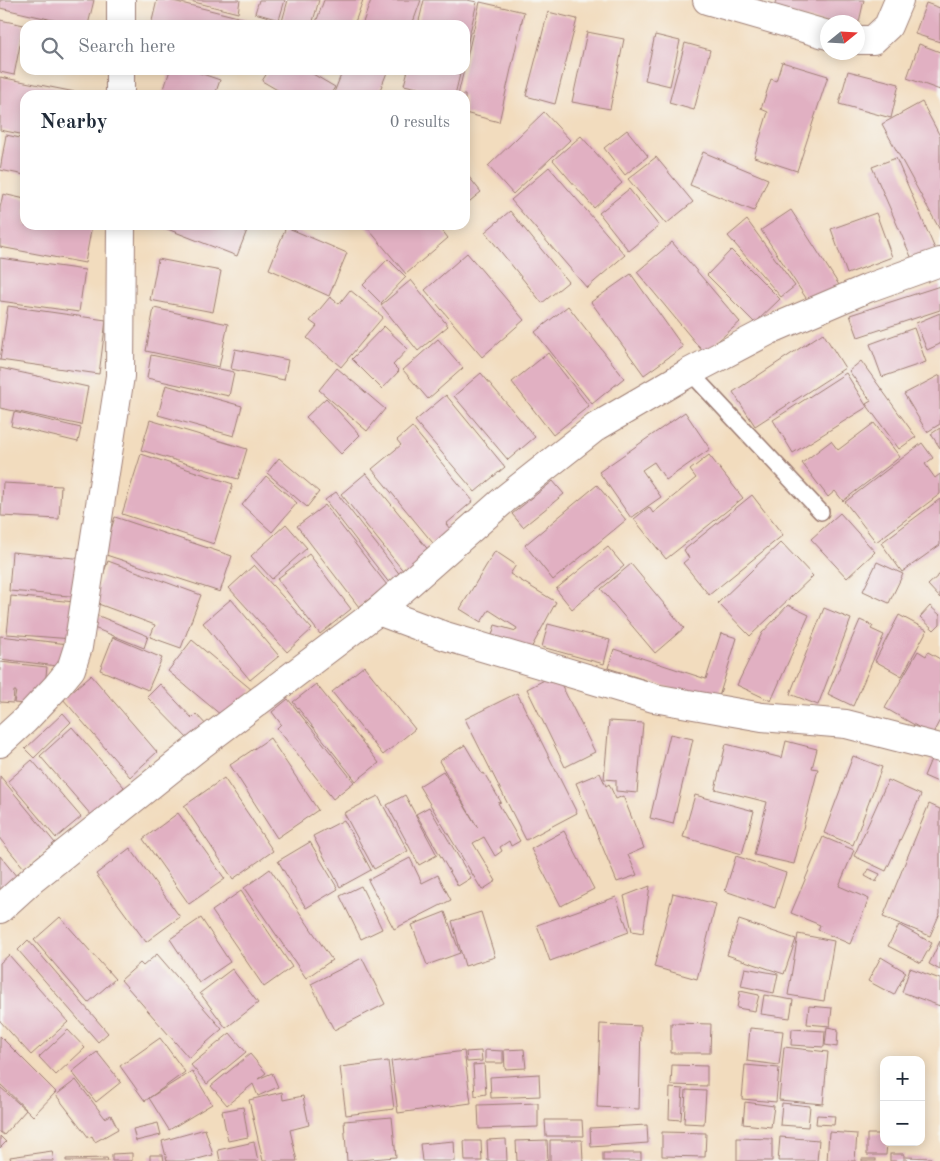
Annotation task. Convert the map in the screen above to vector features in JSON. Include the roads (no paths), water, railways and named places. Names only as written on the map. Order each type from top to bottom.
[{"type":"street","points":[[121,0],[121,20]]},
{"type":"street","points":[[707,0],[820,33]]},
{"type":"street","points":[[865,40],[873,40],[888,26],[899,0]]},
{"type":"street","points":[[120,75],[120,90]]},
{"type":"street","points":[[0,743],[25,720],[71,670],[78,647],[120,376],[122,230]]},
{"type":"street","points":[[0,909],[33,879],[202,744],[378,611],[506,498],[596,427],[690,372],[772,328],[868,288],[940,262]]},
{"type":"street","points":[[378,611],[445,636],[654,698],[762,717],[846,724],[940,748]]},
{"type":"lane","points":[[690,372],[821,512]]}]
